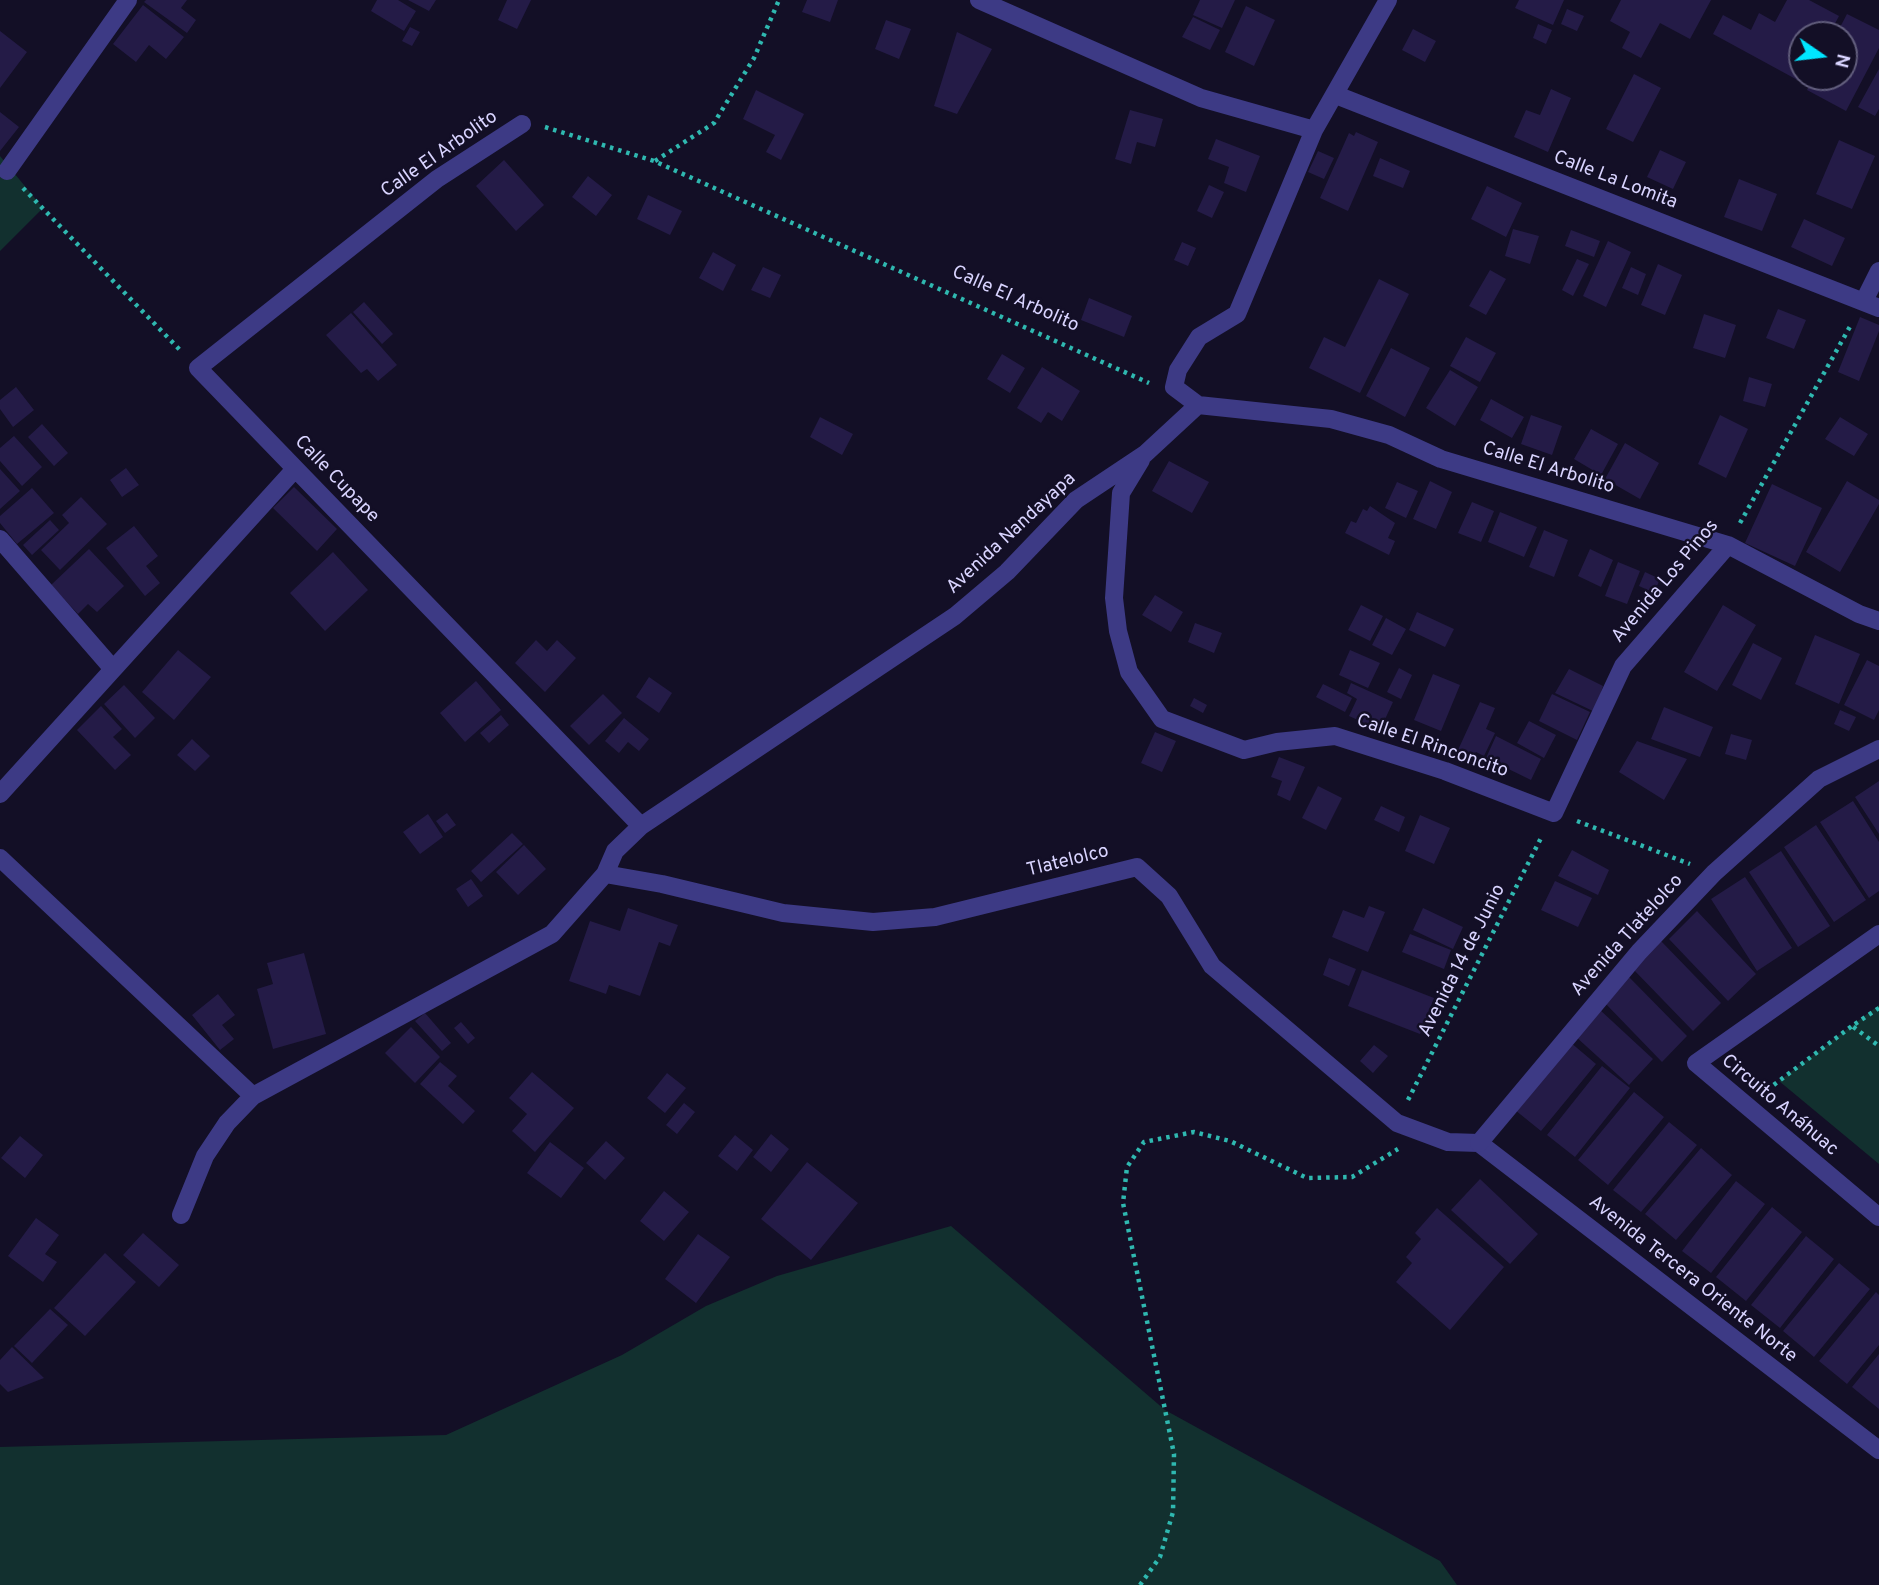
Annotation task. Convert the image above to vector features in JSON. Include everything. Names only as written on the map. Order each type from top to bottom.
[{"type":"street","points":[[7,171],[128,0]]},
{"type":"street","points":[[979,0],[1201,98],[1314,130]]},
{"type":"street","points":[[1198,405],[1174,387],[1178,370],[1199,337],[1237,314],[1314,130],[1388,0]]},
{"type":"street","name":"Calle La Lomita","points":[[1336,95],[1872,304]]},
{"type":"street","name":"Calle El Arbolito","points":[[198,368],[437,179],[522,124]]},
{"type":"street","points":[[1872,304],[1879,271]]},
{"type":"street","name":"Calle Cupape","points":[[198,368],[640,826]]},
{"type":"street","name":"Calle El Arbolito","points":[[1198,405],[1331,419],[1389,435],[1441,459],[1728,545],[1859,614],[1879,621]]},
{"type":"street","name":"Avenida Nandayapa","points":[[181,1215],[205,1156],[227,1123],[253,1096],[552,934],[605,874],[615,851],[640,826],[955,616],[1007,572],[1076,500],[1145,454],[1198,405]]},
{"type":"street","name":"Calle El Rinconcito","points":[[1145,454],[1121,493],[1114,598],[1118,631],[1129,672],[1162,719],[1244,750],[1277,742],[1335,736],[1445,771],[1554,813]]},
{"type":"street","points":[[0,794],[295,469]]},
{"type":"street","points":[[0,540],[113,669]]},
{"type":"street","name":"Avenida Los Pinos","points":[[1554,813],[1623,666],[1728,545]]},
{"type":"street","name":"Avenida Tlatelolco","points":[[1479,1143],[1639,952],[1714,873],[1819,779],[1879,749]]},
{"type":"street","points":[[0,858],[253,1096]]},
{"type":"street","name":"Tlatelolco","points":[[605,874],[662,884],[783,913],[873,922],[935,917],[1137,867],[1169,896],[1212,966],[1397,1123],[1422,1135]]},
{"type":"street","name":"Circuito Anáhuac","points":[[1879,934],[1696,1063],[1879,1217]]},
{"type":"street","points":[[1422,1135],[1448,1142],[1479,1143]]},
{"type":"street","name":"Avenida Tercera Oriente Norte","points":[[1479,1143],[1879,1450]]},
{"type":"path","points":[[654,161],[714,123],[754,58],[779,0]]},
{"type":"path","name":"Calle El Arbolito","points":[[522,124],[555,128],[654,161],[1198,405]]},
{"type":"path","points":[[7,171],[198,368]]},
{"type":"path","name":"Avenida Los Pinos","points":[[1728,545],[1872,304]]},
{"type":"path","points":[[1554,813],[1714,873]]},
{"type":"path","name":"Avenida 14 de Junio","points":[[1397,1123],[1554,813]]},
{"type":"path","points":[[1747,1106],[1879,1008]]},
{"type":"path","points":[[1852,1026],[1879,1046]]},
{"type":"path","points":[[1140,1585],[1160,1557],[1173,1512],[1174,1454],[1123,1203],[1127,1167],[1144,1142],[1194,1132],[1230,1141],[1307,1178],[1352,1177],[1422,1135]]},
{"type":"green space","points":[[0,156],[43,208],[0,251]]},
{"type":"green space","points":[[1879,1005],[1879,1164],[1779,1081]]},
{"type":"green space","points":[[951,1226],[1165,1410],[1440,1561],[1457,1585],[0,1585],[0,1447],[446,1435],[622,1355],[706,1306],[777,1276]]},
{"type":"building","points":[[187,0],[181,8],[196,20],[187,33],[144,2]]},
{"type":"building","points":[[377,0],[398,0],[416,11],[404,31],[371,11]]},
{"type":"building","points":[[408,0],[436,0],[429,11]]},
{"type":"building","points":[[507,0],[531,0],[517,29],[498,20]]},
{"type":"building","points":[[807,0],[838,0],[830,22],[802,12]]},
{"type":"building","points":[[1200,0],[1235,0],[1222,28],[1193,15]]},
{"type":"building","points":[[1519,0],[1564,0],[1553,25],[1515,8]]},
{"type":"building","points":[[1621,0],[1711,0],[1690,39],[1660,23],[1641,58],[1622,48],[1630,32],[1610,21]]},
{"type":"building","points":[[1787,0],[1809,0],[1839,16],[1836,21],[1788,21],[1788,75],[1713,34],[1723,15],[1751,30],[1759,13],[1775,22]]},
{"type":"building","points":[[143,5],[184,37],[166,59],[149,45],[136,62],[113,44]]},
{"type":"building","points":[[1246,6],[1275,20],[1254,66],[1225,52]]},
{"type":"building","points":[[1567,9],[1584,16],[1577,31],[1561,24]]},
{"type":"building","points":[[1847,14],[1879,30],[1879,48],[1858,88],[1858,21],[1843,21]]},
{"type":"building","points":[[1193,17],[1220,30],[1210,50],[1182,37]]},
{"type":"building","points":[[886,20],[911,29],[899,59],[875,49]]},
{"type":"building","points":[[1538,24],[1552,30],[1546,44],[1533,38]]},
{"type":"building","points":[[410,27],[420,32],[412,46],[402,41]]},
{"type":"building","points":[[1413,29],[1436,41],[1425,62],[1402,50]]},
{"type":"building","points":[[0,31],[27,52],[0,88]]},
{"type":"building","points":[[957,32],[992,49],[957,114],[934,106]]},
{"type":"building","points":[[1879,69],[1879,109],[1875,116],[1858,107]]},
{"type":"building","points":[[1634,74],[1661,88],[1633,142],[1606,129]]},
{"type":"building","points":[[1551,89],[1571,98],[1548,152],[1514,137],[1526,110],[1540,115]]},
{"type":"building","points":[[756,90],[804,114],[781,160],[766,152],[775,135],[743,119]]},
{"type":"building","points":[[1809,91],[1856,91],[1846,111]]},
{"type":"building","points":[[1130,110],[1163,119],[1155,147],[1137,142],[1131,164],[1115,159]]},
{"type":"building","points":[[0,112],[19,127],[0,151]]},
{"type":"building","points":[[1356,132],[1378,142],[1348,211],[1320,198],[1349,133],[1354,136]]},
{"type":"building","points":[[1216,139],[1260,156],[1246,192],[1224,183],[1229,167],[1208,159]]},
{"type":"building","points":[[1839,140],[1875,156],[1852,209],[1816,194]]},
{"type":"building","points":[[1660,150],[1686,162],[1673,189],[1647,177]]},
{"type":"building","points":[[1318,151],[1334,158],[1324,179],[1308,172]]},
{"type":"building","points":[[1380,158],[1410,171],[1403,188],[1373,176]]},
{"type":"building","points":[[504,160],[544,205],[516,231],[476,186]]},
{"type":"building","points":[[588,176],[612,195],[596,216],[572,197]]},
{"type":"building","points":[[1739,179],[1777,194],[1762,231],[1724,217]]},
{"type":"building","points":[[1209,185],[1224,192],[1212,218],[1197,211]]},
{"type":"building","points":[[1487,186],[1522,203],[1506,237],[1471,219]]},
{"type":"building","points":[[648,195],[682,211],[670,235],[637,219]]},
{"type":"building","points":[[1804,219],[1845,238],[1832,266],[1791,247]]},
{"type":"building","points":[[1513,229],[1539,236],[1530,264],[1505,256]]},
{"type":"building","points":[[1571,230],[1600,241],[1594,257],[1565,246]]},
{"type":"building","points":[[1608,241],[1631,252],[1606,307],[1583,296]]},
{"type":"building","points":[[1182,242],[1196,248],[1188,266],[1174,260]]},
{"type":"building","points":[[713,252],[736,265],[723,291],[699,278]]},
{"type":"building","points":[[1577,259],[1589,264],[1573,296],[1562,290]]},
{"type":"building","points":[[1658,264],[1682,275],[1665,315],[1641,305]]},
{"type":"building","points":[[763,267],[781,275],[770,298],[751,290]]},
{"type":"building","points":[[1631,267],[1646,274],[1638,295],[1622,288]]},
{"type":"building","points":[[1490,270],[1506,279],[1486,315],[1469,306]]},
{"type":"building","points":[[1379,279],[1409,294],[1360,393],[1309,368],[1324,337],[1345,347]]},
{"type":"building","points":[[1089,298],[1132,316],[1124,337],[1081,320]]},
{"type":"building","points":[[364,302],[393,334],[382,344],[353,312]]},
{"type":"building","points":[[1778,309],[1806,320],[1794,349],[1766,338]]},
{"type":"building","points":[[351,313],[397,365],[378,381],[367,369],[361,373],[326,335]]},
{"type":"building","points":[[1704,314],[1736,325],[1725,358],[1693,348]]},
{"type":"building","points":[[1860,317],[1879,325],[1879,331],[1859,381],[1838,372]]},
{"type":"building","points":[[1466,337],[1496,353],[1480,382],[1450,366]]},
{"type":"building","points":[[1391,348],[1430,368],[1405,417],[1366,396]]},
{"type":"building","points":[[1002,354],[1025,368],[1010,393],[987,379]]},
{"type":"building","points":[[1042,367],[1080,391],[1062,421],[1048,412],[1041,423],[1017,408]]},
{"type":"building","points":[[1450,370],[1478,387],[1455,426],[1426,408]]},
{"type":"building","points":[[1749,377],[1772,384],[1765,407],[1743,401]]},
{"type":"building","points":[[16,387],[34,410],[13,427],[0,409],[0,400]]},
{"type":"building","points":[[1491,399],[1524,417],[1512,438],[1480,420]]},
{"type":"building","points":[[1531,415],[1562,426],[1552,455],[1521,444]]},
{"type":"building","points":[[1720,415],[1748,429],[1726,478],[1698,464]]},
{"type":"building","points":[[820,417],[853,434],[842,455],[810,437]]},
{"type":"building","points":[[1840,417],[1868,434],[1854,456],[1825,439]]},
{"type":"building","points":[[42,424],[68,453],[54,466],[28,437]]},
{"type":"building","points":[[1591,429],[1618,444],[1601,475],[1574,459]]},
{"type":"building","points":[[14,436],[42,467],[22,486],[0,461],[0,448]]},
{"type":"building","points":[[1625,443],[1659,463],[1640,499],[1605,479]]},
{"type":"building","points":[[1169,461],[1209,482],[1192,513],[1152,491]]},
{"type":"building","points":[[126,468],[139,485],[122,497],[110,480]]},
{"type":"building","points":[[0,469],[20,491],[0,509]]},
{"type":"building","points":[[1430,481],[1452,492],[1436,529],[1413,519]]},
{"type":"building","points":[[1847,481],[1879,500],[1879,504],[1840,572],[1806,552]]},
{"type":"building","points":[[1397,482],[1418,491],[1406,518],[1385,508]]},
{"type":"building","points":[[1772,484],[1822,508],[1795,566],[1745,543]]},
{"type":"building","points":[[294,487],[337,529],[317,551],[273,508]]},
{"type":"building","points":[[32,488],[54,513],[17,544],[0,523],[0,516]]},
{"type":"building","points":[[81,497],[107,524],[60,570],[41,550],[69,523],[62,515]]},
{"type":"building","points":[[1472,502],[1494,511],[1481,542],[1458,533]]},
{"type":"building","points":[[1370,506],[1395,523],[1388,538],[1395,541],[1389,555],[1345,533],[1351,521],[1356,523],[1363,509],[1367,511]]},
{"type":"building","points":[[1500,512],[1537,527],[1524,557],[1488,542]]},
{"type":"building","points":[[50,520],[59,530],[32,555],[23,545]]},
{"type":"building","points":[[134,526],[158,556],[146,566],[160,583],[145,596],[106,548]]},
{"type":"building","points":[[1544,530],[1568,540],[1554,577],[1529,567]]},
{"type":"building","points":[[89,549],[124,586],[97,612],[88,604],[78,614],[51,585]]},
{"type":"building","points":[[1590,549],[1613,560],[1601,587],[1578,576]]},
{"type":"building","points":[[333,552],[368,590],[325,631],[290,593]]},
{"type":"building","points":[[1618,562],[1640,571],[1627,604],[1605,596]]},
{"type":"building","points":[[1645,572],[1660,579],[1654,593],[1639,586]]},
{"type":"building","points":[[1155,595],[1183,612],[1171,632],[1142,615]]},
{"type":"building","points":[[1361,605],[1383,616],[1370,641],[1348,630]]},
{"type":"building","points":[[1723,605],[1756,625],[1717,691],[1684,672]]},
{"type":"building","points":[[1417,612],[1454,629],[1445,647],[1409,630]]},
{"type":"building","points":[[1386,618],[1406,629],[1392,655],[1372,645]]},
{"type":"building","points":[[1195,623],[1222,633],[1214,653],[1188,642]]},
{"type":"building","points":[[1815,635],[1860,654],[1839,704],[1795,684]]},
{"type":"building","points":[[536,640],[547,651],[557,640],[576,658],[545,692],[515,663]]},
{"type":"building","points":[[1753,643],[1782,658],[1761,700],[1732,685]]},
{"type":"building","points":[[178,650],[211,677],[174,720],[142,692]]},
{"type":"building","points":[[1350,650],[1380,663],[1368,688],[1339,675]]},
{"type":"building","points":[[1867,660],[1879,666],[1879,710],[1874,720],[1844,705]]},
{"type":"building","points":[[1399,668],[1412,675],[1401,699],[1387,692]]},
{"type":"building","points":[[1569,669],[1603,686],[1595,712],[1555,693]]},
{"type":"building","points":[[1433,674],[1460,685],[1441,731],[1414,720]]},
{"type":"building","points":[[649,677],[672,693],[659,713],[636,697]]},
{"type":"building","points":[[476,681],[501,710],[465,742],[440,713]]},
{"type":"building","points":[[1351,683],[1393,702],[1380,730],[1349,716],[1357,699],[1347,693]]},
{"type":"building","points":[[1323,684],[1352,698],[1345,712],[1316,697]]},
{"type":"building","points":[[124,685],[155,718],[135,738],[104,704]]},
{"type":"building","points":[[603,694],[622,713],[589,745],[570,726]]},
{"type":"building","points":[[1552,694],[1590,712],[1577,740],[1539,721]]},
{"type":"building","points":[[1194,698],[1207,705],[1203,713],[1190,706]]},
{"type":"building","points":[[1480,702],[1495,708],[1486,729],[1495,733],[1484,756],[1476,752],[1473,756],[1458,750]]},
{"type":"building","points":[[101,706],[122,729],[113,737],[131,755],[115,770],[77,730]]},
{"type":"building","points":[[1664,707],[1713,727],[1700,757],[1651,739]]},
{"type":"building","points":[[1840,710],[1856,717],[1849,731],[1834,724]]},
{"type":"building","points":[[501,715],[509,725],[489,743],[480,733]]},
{"type":"building","points":[[624,718],[649,739],[639,751],[628,742],[619,753],[605,741]]},
{"type":"building","points":[[1529,721],[1556,735],[1544,758],[1517,743]]},
{"type":"building","points":[[1155,732],[1176,741],[1162,772],[1141,763]]},
{"type":"building","points":[[1731,734],[1752,740],[1746,760],[1725,754]]},
{"type":"building","points":[[1496,736],[1541,759],[1531,780],[1486,758]]},
{"type":"building","points":[[192,739],[210,756],[195,771],[177,755]]},
{"type":"building","points":[[1637,741],[1687,759],[1664,800],[1619,772]]},
{"type":"building","points":[[1279,757],[1305,767],[1290,801],[1277,795],[1282,781],[1271,777]]},
{"type":"building","points":[[1879,781],[1879,834],[1855,797]]},
{"type":"building","points":[[1318,786],[1342,798],[1326,830],[1302,818]]},
{"type":"building","points":[[1853,801],[1879,842],[1879,891],[1869,898],[1820,822]]},
{"type":"building","points":[[1381,806],[1405,817],[1399,832],[1374,820]]},
{"type":"building","points":[[447,813],[456,825],[445,833],[436,821]]},
{"type":"building","points":[[428,814],[443,837],[420,854],[403,832]]},
{"type":"building","points":[[1420,815],[1450,828],[1434,864],[1405,851]]},
{"type":"building","points":[[1816,825],[1866,900],[1834,922],[1784,847]]},
{"type":"building","points":[[512,833],[523,844],[481,882],[471,871]]},
{"type":"building","points":[[524,845],[546,869],[518,895],[496,872]]},
{"type":"building","points":[[1572,850],[1609,870],[1598,895],[1558,876]]},
{"type":"building","points":[[1781,851],[1830,926],[1798,947],[1749,872]]},
{"type":"building","points":[[1745,877],[1792,948],[1757,971],[1711,899]]},
{"type":"building","points":[[471,879],[483,896],[468,907],[456,889]]},
{"type":"building","points":[[1555,881],[1592,898],[1578,927],[1541,910]]},
{"type":"building","points":[[1369,906],[1385,912],[1368,952],[1332,937],[1343,910],[1364,918]]},
{"type":"building","points":[[628,908],[678,925],[670,946],[659,942],[640,996],[609,985],[606,994],[569,981],[590,921],[620,931]]},
{"type":"building","points":[[1423,908],[1463,927],[1453,949],[1413,930]]},
{"type":"building","points":[[1697,911],[1756,974],[1728,1001],[1669,939]]},
{"type":"building","points":[[1410,934],[1451,950],[1444,969],[1402,952]]},
{"type":"building","points":[[1661,941],[1721,1003],[1693,1031],[1633,969]]},
{"type":"building","points":[[304,953],[326,1034],[273,1049],[257,989],[273,984],[267,963]]},
{"type":"building","points":[[1329,958],[1356,969],[1349,986],[1323,975]]},
{"type":"building","points":[[1362,970],[1434,998],[1420,1034],[1348,1006]]},
{"type":"building","points":[[1629,977],[1687,1036],[1662,1062],[1604,1002]]},
{"type":"building","points":[[218,994],[235,1015],[222,1025],[234,1039],[220,1050],[192,1015]]},
{"type":"building","points":[[1599,1009],[1653,1059],[1629,1085],[1575,1036]]},
{"type":"building","points":[[425,1013],[451,1043],[442,1051],[415,1021]]},
{"type":"building","points":[[461,1022],[475,1038],[468,1044],[454,1028]]},
{"type":"building","points":[[411,1027],[440,1057],[415,1083],[385,1053]]},
{"type":"building","points":[[1570,1042],[1596,1064],[1541,1131],[1515,1110]]},
{"type":"building","points":[[1374,1045],[1388,1056],[1373,1073],[1360,1061]]},
{"type":"building","points":[[440,1062],[457,1076],[448,1086],[475,1111],[463,1124],[420,1084]]},
{"type":"building","points":[[1602,1066],[1630,1088],[1575,1157],[1547,1135]]},
{"type":"building","points":[[532,1072],[574,1108],[535,1152],[512,1131],[527,1114],[509,1098]]},
{"type":"building","points":[[667,1073],[686,1088],[665,1113],[647,1098]]},
{"type":"building","points":[[1634,1092],[1664,1117],[1608,1185],[1578,1160]]},
{"type":"building","points":[[684,1103],[695,1112],[677,1134],[666,1125]]},
{"type":"building","points":[[1669,1122],[1697,1145],[1641,1212],[1613,1190]]},
{"type":"building","points":[[771,1134],[789,1149],[771,1172],[753,1157]]},
{"type":"building","points":[[735,1135],[753,1150],[737,1171],[718,1156]]},
{"type":"building","points":[[20,1136],[43,1155],[25,1178],[1,1158]]},
{"type":"building","points":[[606,1141],[625,1158],[605,1180],[586,1163]]},
{"type":"building","points":[[550,1142],[584,1168],[561,1198],[527,1173]]},
{"type":"building","points":[[1701,1148],[1732,1175],[1676,1240],[1645,1214]]},
{"type":"building","points":[[807,1162],[858,1203],[811,1260],[761,1219]]},
{"type":"building","points":[[1480,1179],[1538,1234],[1510,1264],[1451,1210]]},
{"type":"building","points":[[1736,1181],[1765,1204],[1711,1273],[1682,1251]]},
{"type":"building","points":[[664,1191],[689,1212],[664,1241],[640,1221]]},
{"type":"building","points":[[1772,1207],[1802,1232],[1746,1301],[1716,1277]]},
{"type":"building","points":[[1437,1208],[1504,1267],[1450,1330],[1396,1282],[1412,1263],[1406,1257],[1421,1239],[1415,1233]]},
{"type":"building","points":[[36,1218],[59,1235],[45,1254],[57,1262],[43,1282],[8,1256]]},
{"type":"building","points":[[143,1233],[179,1265],[159,1287],[123,1255]]},
{"type":"building","points":[[698,1234],[730,1257],[696,1303],[665,1279]]},
{"type":"building","points":[[1806,1236],[1834,1259],[1780,1328],[1751,1305]]},
{"type":"building","points":[[105,1253],[136,1282],[85,1336],[54,1308]]},
{"type":"building","points":[[1839,1263],[1870,1289],[1814,1357],[1783,1331]]},
{"type":"building","points":[[1876,1292],[1879,1295],[1879,1345],[1847,1384],[1819,1361]]},
{"type":"building","points":[[50,1309],[68,1325],[32,1363],[14,1346]]},
{"type":"building","points":[[12,1347],[44,1378],[8,1392],[0,1384],[0,1360]]},
{"type":"building","points":[[1879,1354],[1879,1409],[1852,1387]]}]
